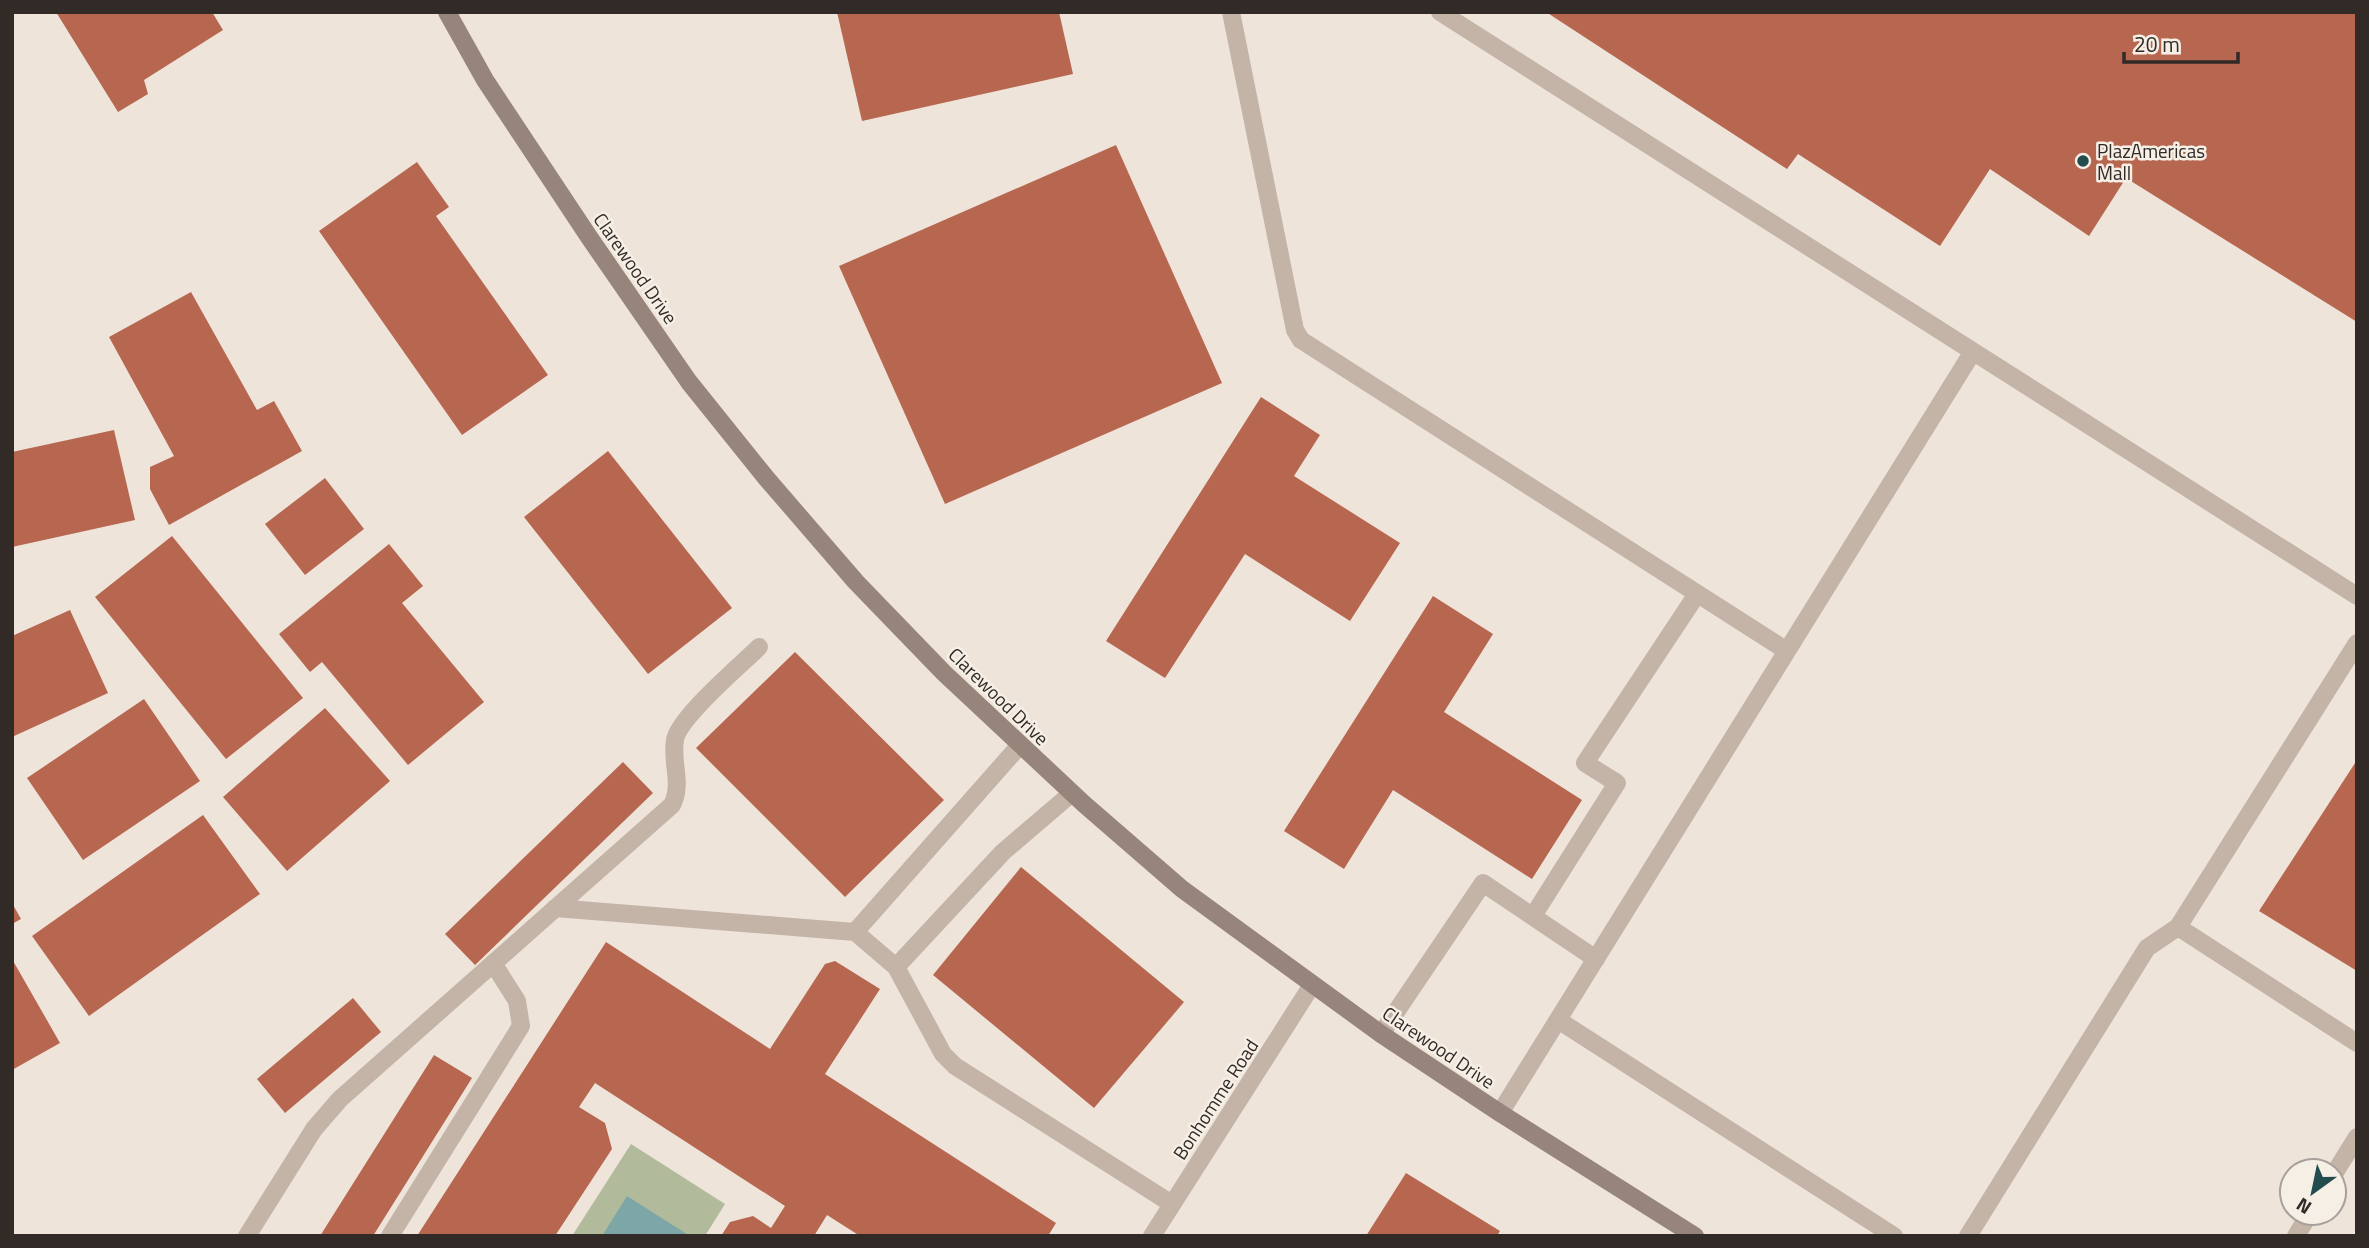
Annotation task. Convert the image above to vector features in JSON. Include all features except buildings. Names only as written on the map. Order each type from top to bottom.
[{"type":"street","name":"Clarewood Drive","points":[[447,12],[485,80],[689,382],[767,479],[856,582],[944,673],[1072,793],[1182,889],[1381,1034],[1695,1236]]},
{"type":"street","points":[[1231,12],[1294,330],[1301,340],[1787,651]]},
{"type":"street","points":[[1440,12],[2357,596]]},
{"type":"street","points":[[1500,1113],[1972,353]]},
{"type":"street","points":[[1533,916],[1617,783],[1585,764],[1697,594]]},
{"type":"street","points":[[1968,1236],[2147,948],[2178,928],[2357,643]]},
{"type":"street","points":[[247,1236],[314,1129],[333,1106],[672,805],[678,793],[675,737],[685,720],[759,647]]},
{"type":"street","points":[[855,932],[1020,745]]},
{"type":"street","points":[[896,967],[1003,852],[1072,793]]},
{"type":"street","points":[[1381,1034],[1483,883],[1596,960]]},
{"type":"street","points":[[555,908],[855,932],[896,967],[943,1054],[955,1066],[1172,1204]]},
{"type":"street","points":[[2178,928],[2357,1043]]},
{"type":"street","points":[[390,1236],[521,1026],[517,1001],[493,963]]},
{"type":"street","name":"Bonhomme Road","points":[[1152,1236],[1312,985]]},
{"type":"street","points":[[1558,1020],[1894,1236]]},
{"type":"street","points":[[2345,1157],[2357,1138]]},
{"type":"green space","points":[[631,1144],[725,1204],[705,1236],[572,1236]]},
{"type":"water","points":[[627,1196],[690,1236],[602,1236]]},
{"type":"place","name":"PlazAmericas Mall","points":[[2083,161]]}]
